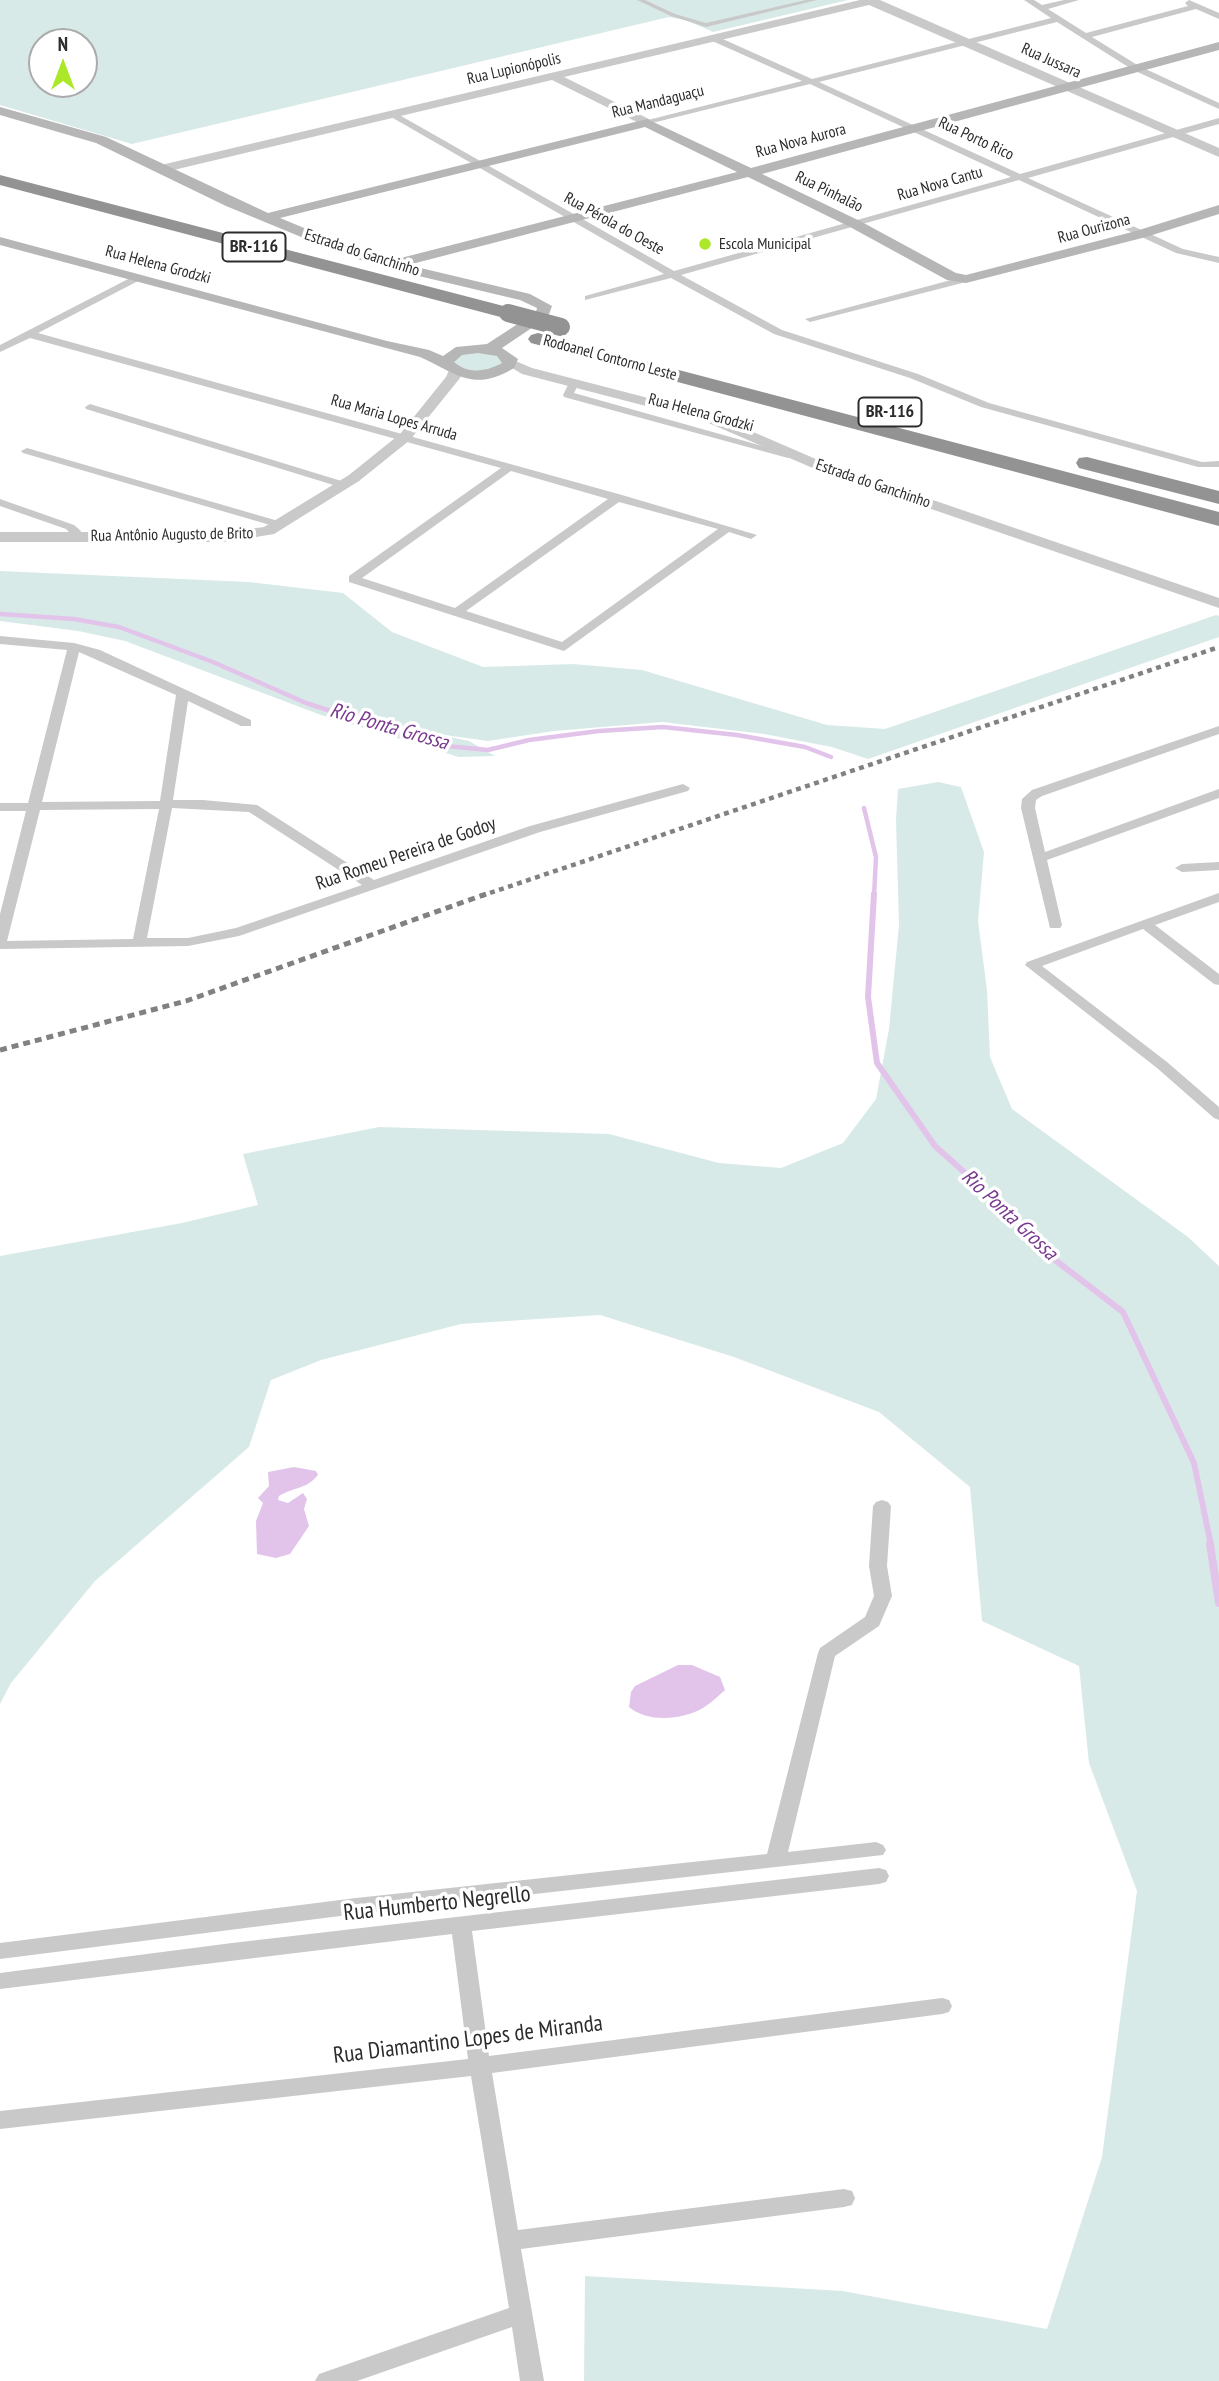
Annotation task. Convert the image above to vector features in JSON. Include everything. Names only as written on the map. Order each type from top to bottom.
[{"type":"highway","name":"Rodoanel Contorno Leste","points":[[0,180],[1219,498]]},
{"type":"highway","name":"Rodoanel Contorno Leste","points":[[0,197],[1219,519]]},
{"type":"main road","name":"Rua Nova Aurora","points":[[390,265],[749,173],[1219,46]]},
{"type":"main road","name":"Estrada do Ganchinho","points":[[0,111],[86,135],[265,218],[345,250],[390,265],[525,297],[545,306],[543,314],[490,349]]},
{"type":"main road","name":"Rua Mandaguaçu","points":[[265,218],[647,123]]},
{"type":"main road","name":"Rua Pinhalão","points":[[647,123],[855,225],[952,277],[972,279]]},
{"type":"main road","name":"Rua Ourizona","points":[[972,279],[1141,234],[1219,209]]},
{"type":"main road","name":"Rua Helena Grodzki","points":[[0,241],[424,353],[455,367]]},
{"type":"main road","points":[[490,349],[507,355],[506,367],[484,374],[455,367],[490,349]]},
{"type":"street","points":[[640,0],[673,15],[712,24],[814,0]]},
{"type":"street","points":[[1028,0],[1136,68],[1219,106]]},
{"type":"street","points":[[1041,8],[1075,0]]},
{"type":"street","points":[[1182,0],[1219,16]]},
{"type":"street","name":"Rua Lupionópolis","points":[[161,169],[872,1]]},
{"type":"street","name":"Rua Jussara","points":[[872,1],[1219,153]]},
{"type":"street","points":[[1085,36],[1197,6]]},
{"type":"street","name":"Rua Mandaguaçu","points":[[647,123],[1058,19]]},
{"type":"street","name":"Rua Porto Rico","points":[[718,38],[1141,234],[1180,251],[1219,260]]},
{"type":"street","name":"Rua Pinhalão","points":[[553,76],[647,123]]},
{"type":"street","name":"Rua Pérola do Oeste","points":[[391,114],[752,320],[914,376],[985,405],[1202,465],[1219,464]]},
{"type":"street","name":"Rua Nova Cantu","points":[[589,298],[1219,121]]},
{"type":"street","points":[[0,349],[136,278]]},
{"type":"street","points":[[810,319],[972,279]]},
{"type":"street","name":"Rua Maria Lopes Arruda","points":[[28,334],[751,535]]},
{"type":"street","name":"Rua Antônio Augusto de Brito","points":[[0,537],[226,537],[253,535],[281,525],[344,485],[405,438],[455,367]]},
{"type":"street","name":"Estrada do Ganchinho","points":[[506,367],[709,418],[744,431],[798,457],[1219,603]]},
{"type":"street","points":[[90,407],[344,485]]},
{"type":"street","points":[[27,451],[281,525]]},
{"type":"street","points":[[510,467],[353,579],[564,647],[726,528]]},
{"type":"street","points":[[456,613],[618,498]]},
{"type":"street","points":[[0,502],[70,527],[75,531],[74,537]]},
{"type":"street","points":[[0,640],[74,647],[96,653],[246,723]]},
{"type":"street","points":[[0,943],[74,647]]},
{"type":"street","points":[[139,944],[166,805],[183,694]]},
{"type":"street","points":[[1055,925],[1028,808],[1029,799],[1037,793],[1219,730]]},
{"type":"street","name":"Rua Romeu Pereira de Godoy","points":[[0,943],[188,942],[239,932],[535,829],[683,788]]},
{"type":"street","points":[[1041,858],[1219,793]]},
{"type":"street","points":[[0,807],[166,805],[252,808],[373,886]]},
{"type":"street","points":[[1182,868],[1219,866]]},
{"type":"street","points":[[1219,897],[1032,965],[1162,1065],[1219,1115]]},
{"type":"street","points":[[1144,923],[1219,981]]},
{"type":"street","points":[[776,1859],[827,1653],[872,1621],[883,1596],[878,1566],[882,1506]]},
{"type":"street","name":"Rua Humberto Negrello","points":[[0,1951],[369,1905],[876,1850]]},
{"type":"street","name":"Rua Humberto Negrello","points":[[0,1981],[232,1951],[879,1876]]},
{"type":"street","points":[[461,1926],[480,2066],[532,2381]]},
{"type":"street","name":"Rua Diamantino Lopes de Miranda","points":[[0,2120],[480,2066],[942,2006]]},
{"type":"street","points":[[509,2241],[844,2198]]},
{"type":"street","points":[[327,2381],[521,2314]]},
{"type":"shaded area","points":[[0,0],[848,0],[713,32],[686,20],[669,17],[132,144],[0,105]]},
{"type":"shaded area","points":[[467,352],[498,354],[503,364],[477,371],[452,363],[455,357]]},
{"type":"shaded area","points":[[0,571],[249,582],[343,593],[392,632],[483,667],[573,664],[642,670],[827,725],[885,729],[1216,615],[1219,616],[1219,637],[868,759],[832,747],[764,734],[662,722],[554,731],[488,741],[430,733],[469,741],[495,756],[459,757],[321,715],[125,641],[78,631],[0,621]]},
{"type":"shaded area","points":[[938,782],[961,787],[984,852],[978,921],[987,990],[990,1057],[1012,1109],[1188,1237],[1219,1266],[1219,2381],[584,2381],[585,2276],[843,2291],[1047,2329],[1102,2157],[1137,1891],[1089,1763],[1079,1666],[982,1621],[970,1487],[879,1412],[734,1357],[600,1315],[461,1324],[321,1360],[271,1380],[249,1447],[95,1581],[11,1683],[0,1704],[0,1256],[182,1223],[258,1205],[243,1154],[379,1127],[609,1134],[719,1163],[781,1168],[843,1143],[876,1099],[889,1029],[899,925],[896,820],[898,789]]},
{"type":"shaded area","points":[[294,1467],[316,1471],[318,1475],[304,1486],[279,1496],[278,1500],[288,1503],[303,1493],[307,1499],[304,1509],[309,1526],[290,1554],[276,1558],[257,1554],[256,1521],[263,1503],[258,1498],[269,1486],[268,1472]]},
{"type":"shaded area","points":[[678,1665],[692,1665],[720,1677],[725,1690],[703,1708],[675,1717],[655,1718],[629,1707],[631,1692],[635,1686]]},
{"type":"waterway","name":"Rio Ponta Grossa","points":[[0,614],[74,619],[119,627],[213,662],[306,703],[436,745],[488,750],[529,740],[599,731],[663,727],[737,735],[805,747],[831,757]]},
{"type":"waterway","name":"Rio Ponta Grossa","points":[[864,808],[876,857],[874,896]]},
{"type":"waterway","name":"Rio Ponta Grossa","points":[[874,894],[868,997],[877,1063],[935,1146],[992,1197],[1042,1250],[1123,1312],[1194,1463],[1211,1545]]},
{"type":"waterway","name":"Rio Ponta Grossa","points":[[1210,1544],[1219,1603]]},
{"type":"railway","points":[[481,896],[1219,647]]},
{"type":"railway","points":[[0,1050],[186,1001],[486,894]]},
{"type":"place","name":"Escola Municipal","points":[[705,244]]}]
